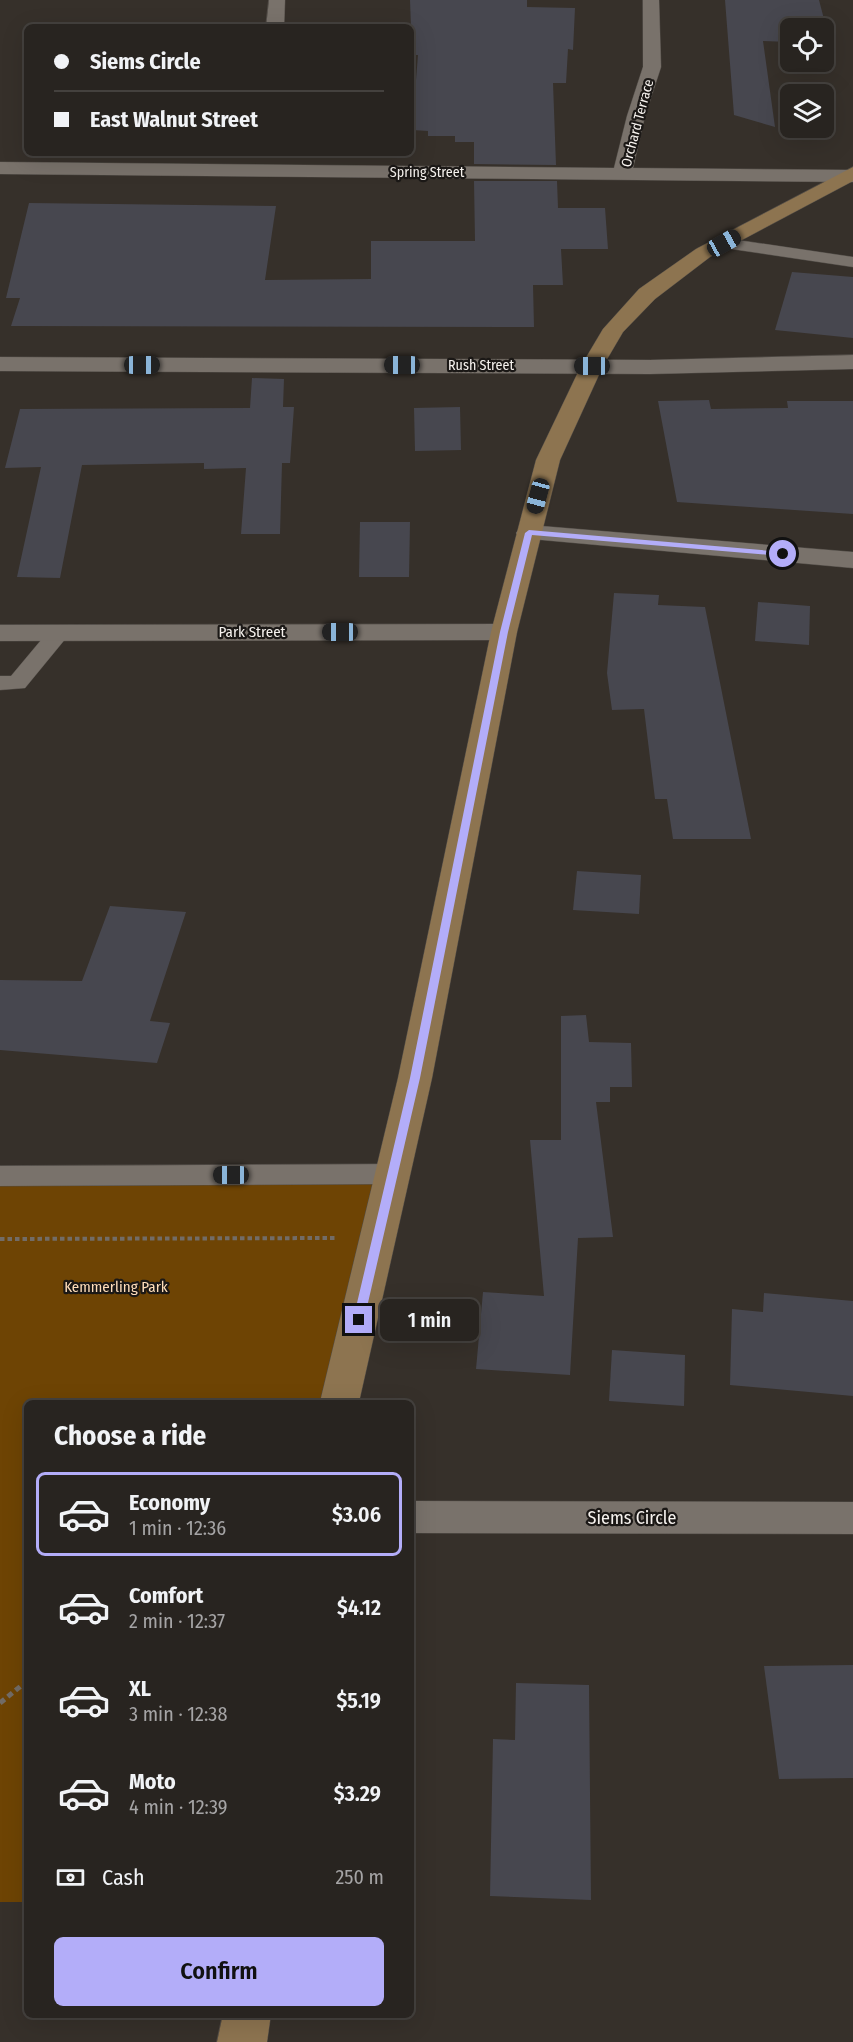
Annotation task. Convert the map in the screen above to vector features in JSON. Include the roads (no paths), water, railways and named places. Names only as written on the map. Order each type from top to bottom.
[{"type":"street","points":[[275,24],[277,0]]},
{"type":"street","name":"Orchard Terrace","points":[[623,173],[627,148],[652,67],[651,0]]},
{"type":"street","name":"Spring Street","points":[[0,168],[269,162],[623,173],[851,175]]},
{"type":"street","points":[[339,1400],[418,1066],[504,632],[548,460],[592,366],[614,328],[647,294],[703,253],[851,175]]},
{"type":"street","name":"Rush Street","points":[[0,364],[592,366],[853,362]]},
{"type":"street","points":[[529,533],[853,560]]},
{"type":"street","name":"Park Street","points":[[0,633],[504,632]]},
{"type":"street","name":"Siems Circle","points":[[414,1517],[853,1518]]},
{"type":"street","points":[[242,2042],[246,2018]]},
{"type":"lane","points":[[724,243],[853,262]]},
{"type":"lane","points":[[0,683],[17,683],[60,632]]},
{"type":"lane","points":[[0,1176],[393,1174]]},
{"type":"park label","name":"Kemmerling Park","points":[[116,1287]]}]
